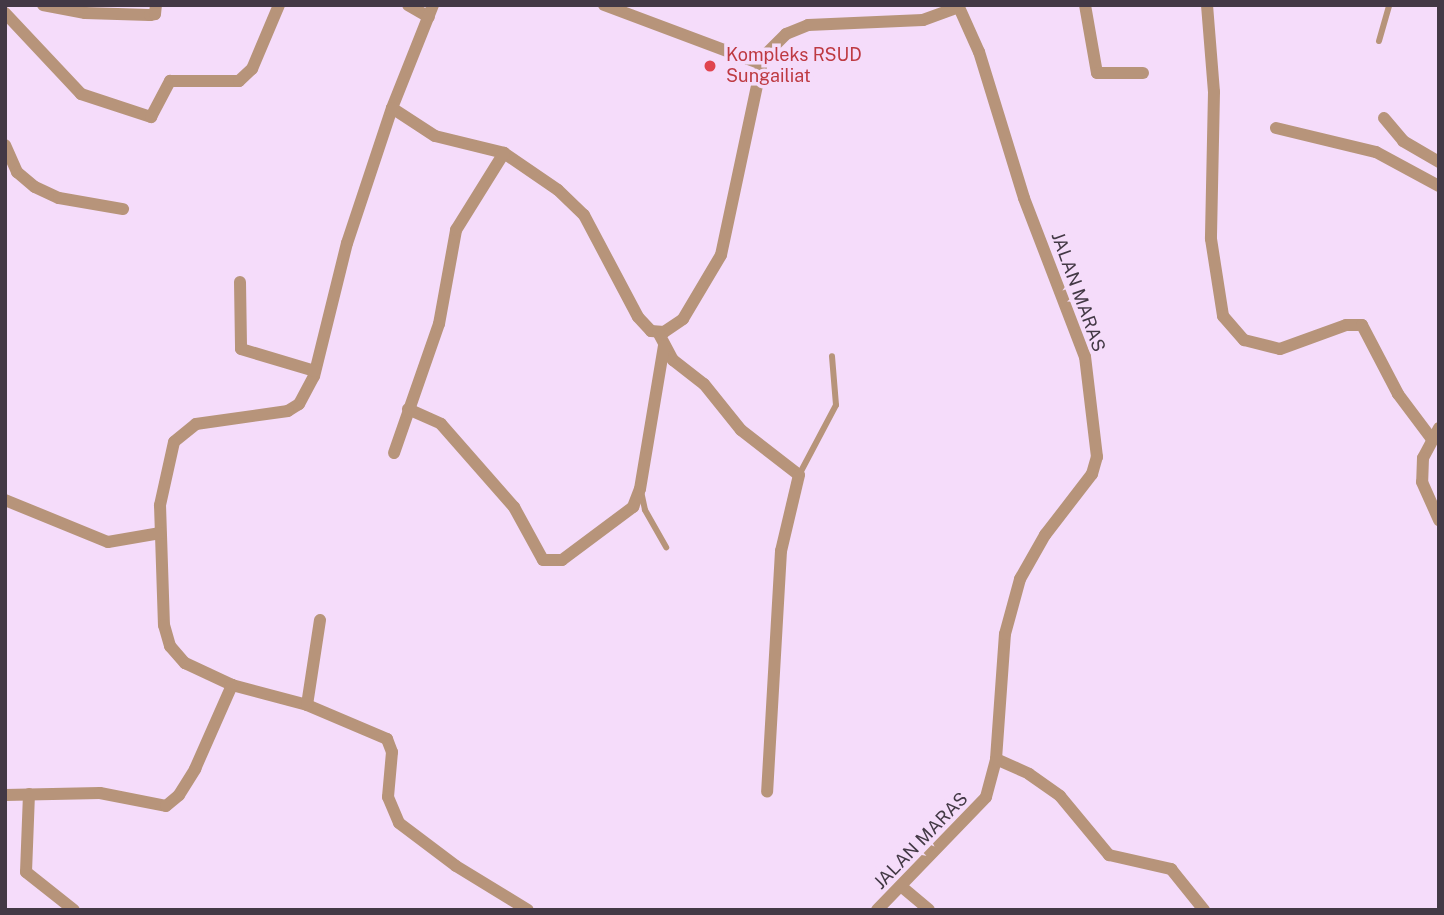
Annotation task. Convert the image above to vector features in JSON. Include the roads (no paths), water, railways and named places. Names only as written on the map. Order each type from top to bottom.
[{"type":"street","points":[[43,5],[85,13],[150,15],[155,13],[156,5]]},
{"type":"street","points":[[5,13],[81,94],[151,117],[170,81],[239,81],[252,69],[279,5]]},
{"type":"street","points":[[408,5],[431,11],[392,108],[347,243],[315,371],[299,404],[288,411],[196,424],[185,429],[168,459],[160,533],[164,625],[170,646],[185,663],[232,685],[307,705],[387,739],[392,752],[388,797],[399,823],[456,866],[528,910]]},
{"type":"street","points":[[604,5],[759,63]]},
{"type":"street","points":[[1084,5],[1097,73],[1143,74]]},
{"type":"street","points":[[1207,5],[1214,92],[1211,239],[1216,294],[1223,316],[1244,340],[1280,349],[1346,325],[1362,325],[1398,394],[1435,433],[1422,482],[1439,520]]},
{"type":"street","points":[[658,332],[675,328],[683,319],[721,255],[759,63],[795,29],[923,20],[958,6]]},
{"type":"street","name":"JALAN MARAS","points":[[877,910],[975,813],[994,780],[1005,634],[1020,579],[1045,535],[1092,474],[1097,457],[1085,357],[1024,198],[979,52],[958,6]]},
{"type":"street","points":[[392,108],[435,136],[504,153],[558,190],[584,215],[638,317],[658,332],[673,360],[704,383],[741,430],[799,475],[781,551],[776,692],[767,792]]},
{"type":"street","points":[[1384,118],[1404,141],[1439,162]]},
{"type":"street","points":[[1276,128],[1376,152],[1439,186]]},
{"type":"street","points":[[5,145],[16,172],[35,187],[59,198],[122,209]]},
{"type":"street","points":[[394,453],[439,324],[456,230],[504,153]]},
{"type":"street","points":[[240,282],[241,349],[315,371]]},
{"type":"street","points":[[408,409],[441,424],[514,507],[543,559],[562,560],[621,520],[640,489],[664,346]]},
{"type":"street","points":[[5,500],[108,542],[160,533]]},
{"type":"street","points":[[307,705],[320,620]]},
{"type":"street","points":[[5,795],[100,793],[166,806],[179,795],[195,769],[232,685]]},
{"type":"street","points":[[996,759],[1029,774],[1060,796],[1109,855],[1171,869],[1204,910]]},
{"type":"street","points":[[29,794],[26,872],[74,910]]},
{"type":"street","points":[[902,887],[929,910]]},
{"type":"lane","points":[[1379,41],[1390,5]]},
{"type":"lane","points":[[799,475],[836,405],[832,356]]},
{"type":"lane","points":[[640,489],[645,510],[666,547]]},
{"type":"place","name":"Kompleks RSUD Sungailiat","points":[[710,66]]}]
